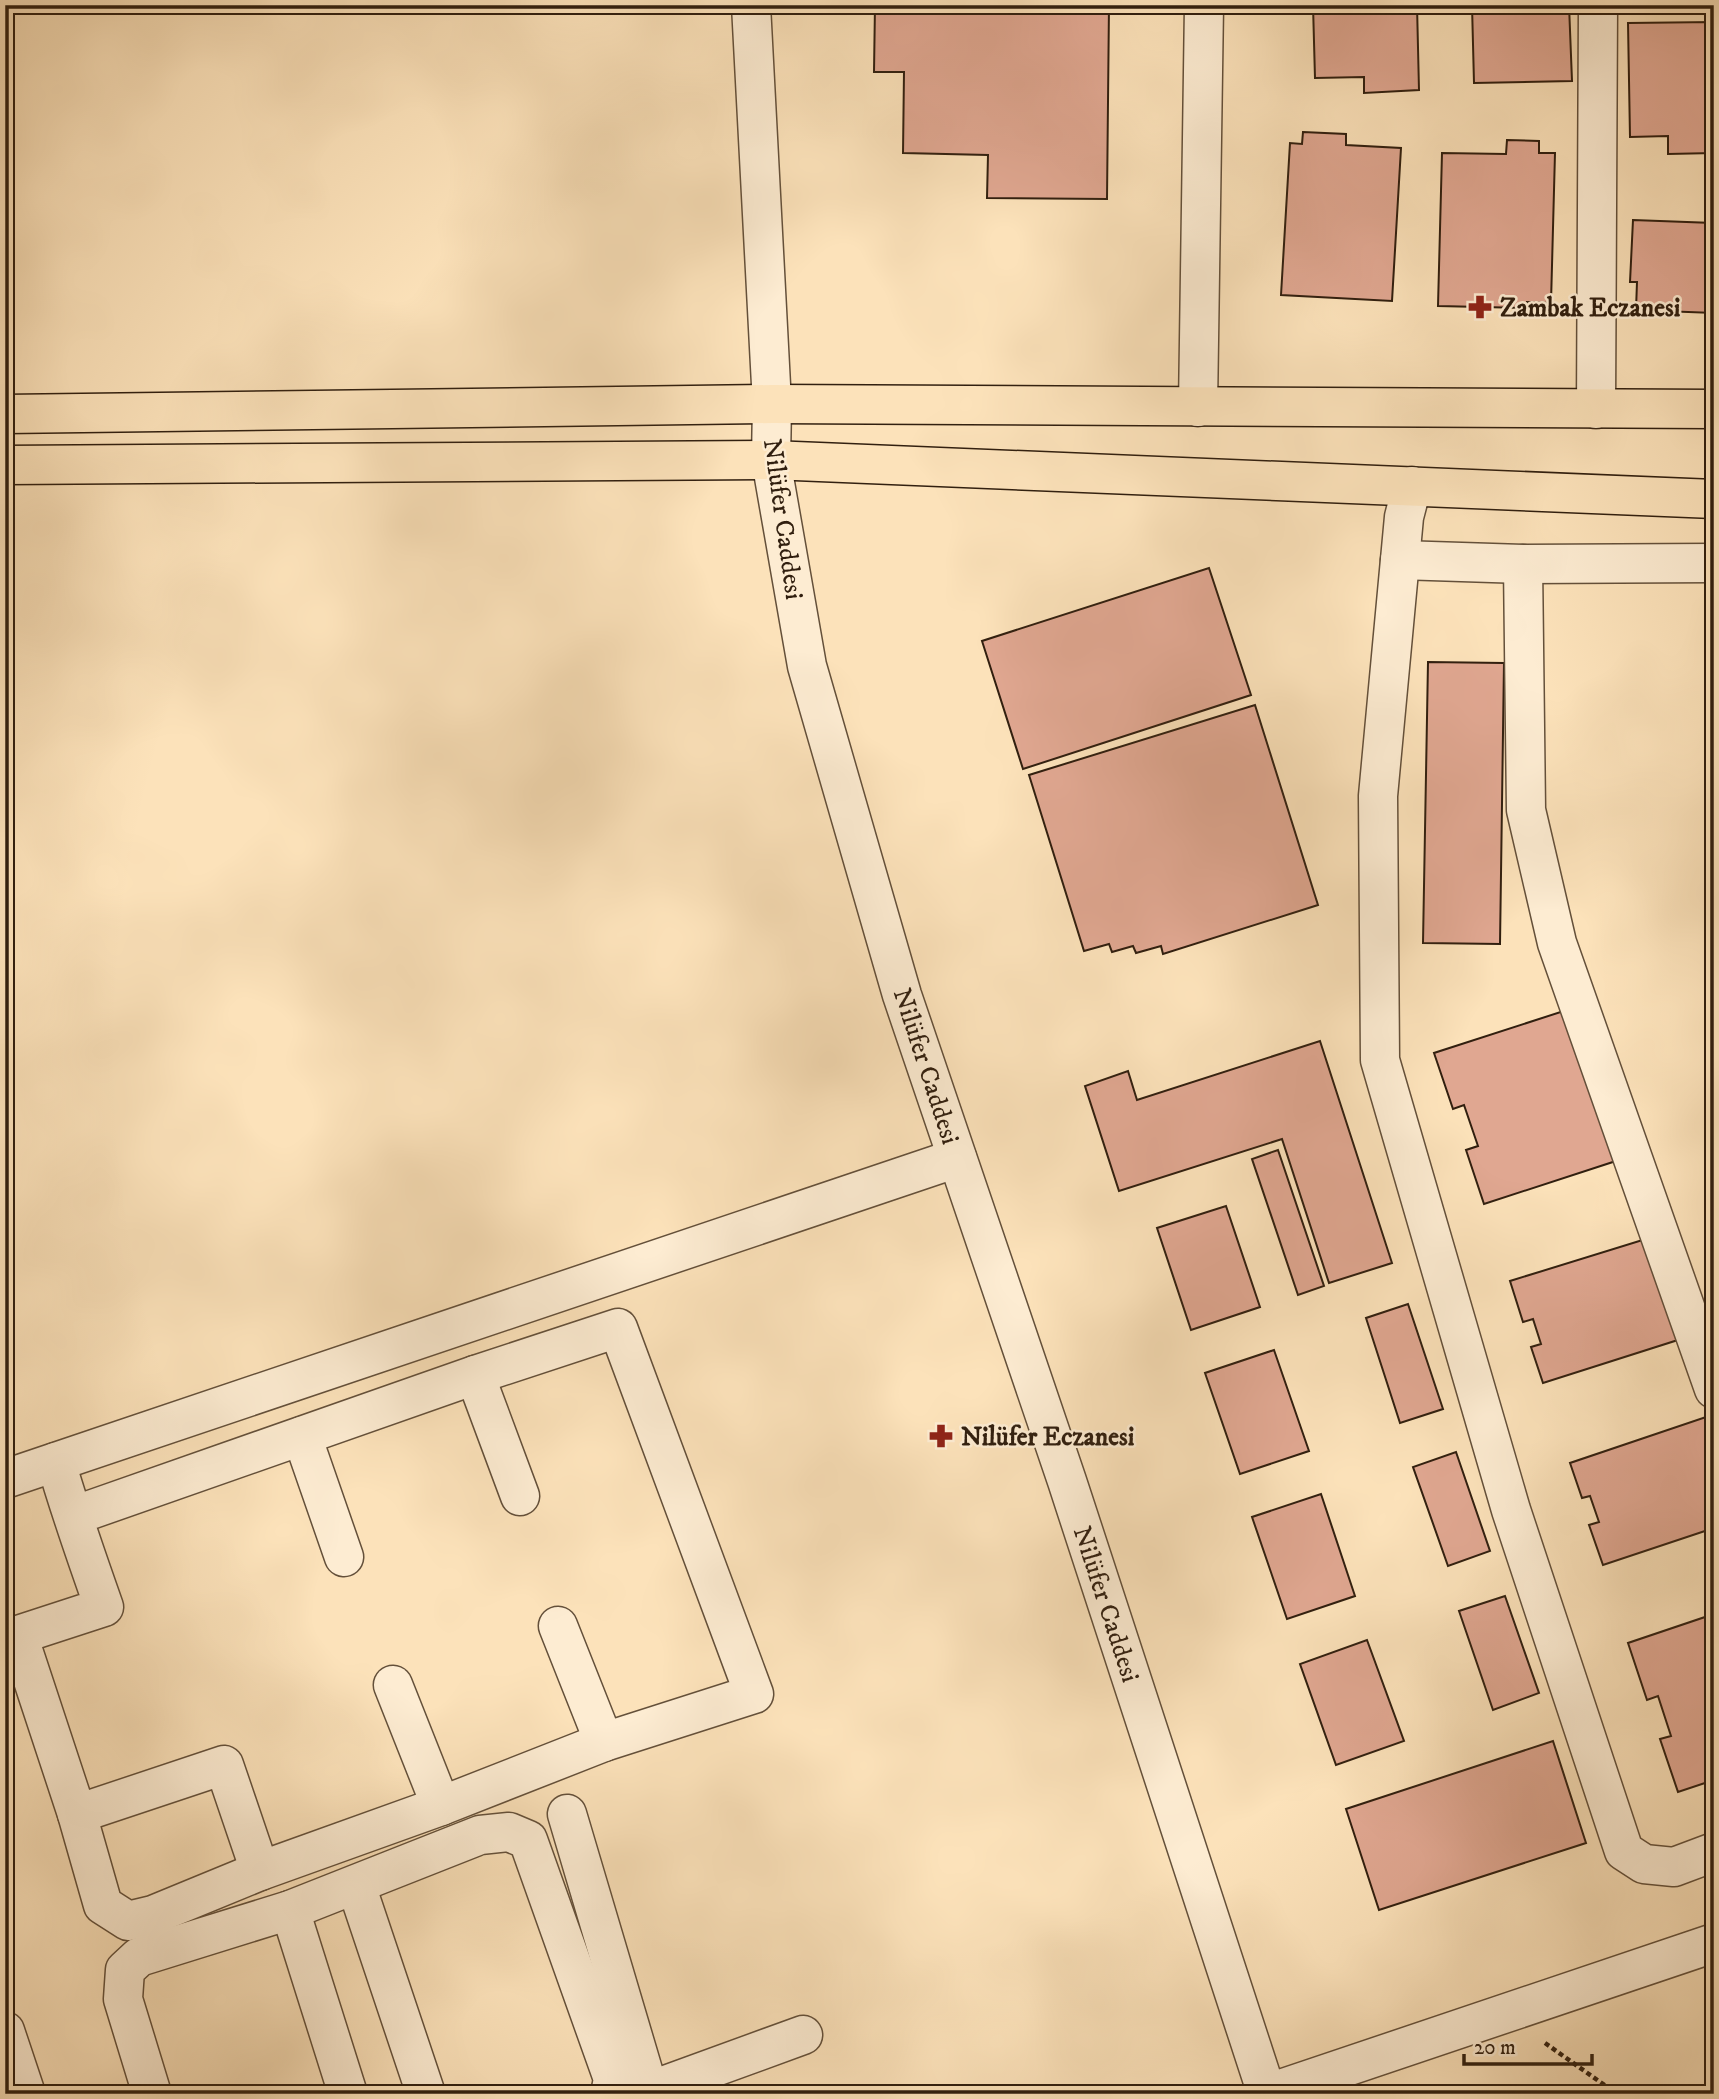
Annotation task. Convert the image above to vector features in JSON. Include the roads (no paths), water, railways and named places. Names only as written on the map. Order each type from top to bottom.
[{"type":"main road","points":[[5,414],[772,404],[1714,410]]},
{"type":"main road","points":[[5,465],[771,460],[1714,499]]},
{"type":"street","name":"Nilüfer Caddesi","points":[[751,5],[772,404],[771,460],[807,666],[902,995],[1071,1494],[1267,2094]]},
{"type":"street","points":[[1198,407],[1204,5]]},
{"type":"street","points":[[1596,409],[1598,5]]},
{"type":"street","points":[[1412,486],[1404,517],[1378,796],[1380,1060],[1511,1510],[1625,1851],[1644,1864],[1674,1867],[1714,1852]]},
{"type":"street","points":[[1400,560],[1523,564],[1714,563]]},
{"type":"street","points":[[1523,564],[1526,810],[1557,943],[1714,1389]]},
{"type":"street","points":[[5,1479],[957,1158]]},
{"type":"street","points":[[56,1462],[73,1516],[104,1607],[18,1635],[77,1814],[103,1905],[128,1921],[153,1915],[260,1871],[440,1806],[604,1742],[754,1694],[618,1328],[475,1375],[73,1516]]},
{"type":"street","points":[[475,1375],[520,1496]]},
{"type":"street","points":[[302,1436],[344,1557]]},
{"type":"street","points":[[558,1626],[604,1742]]},
{"type":"street","points":[[393,1685],[440,1806]]},
{"type":"street","points":[[77,1814],[225,1766],[260,1871]]},
{"type":"street","points":[[566,1814],[649,2092],[803,2035]]},
{"type":"street","points":[[152,2094],[123,1999],[125,1970],[139,1957],[290,1910],[480,1835],[509,1832],[528,1840],[614,2079],[610,2094]]},
{"type":"street","points":[[356,1885],[426,2094]]},
{"type":"street","points":[[290,1910],[348,2094]]},
{"type":"street","points":[[1267,2094],[1714,1944]]},
{"type":"street","points":[[5,2031],[26,2094]]},
{"type":"place","name":"Zambak Eczanesi","points":[[1480,307]]},
{"type":"place","name":"Nilüfer Eczanesi","points":[[941,1436]]}]
